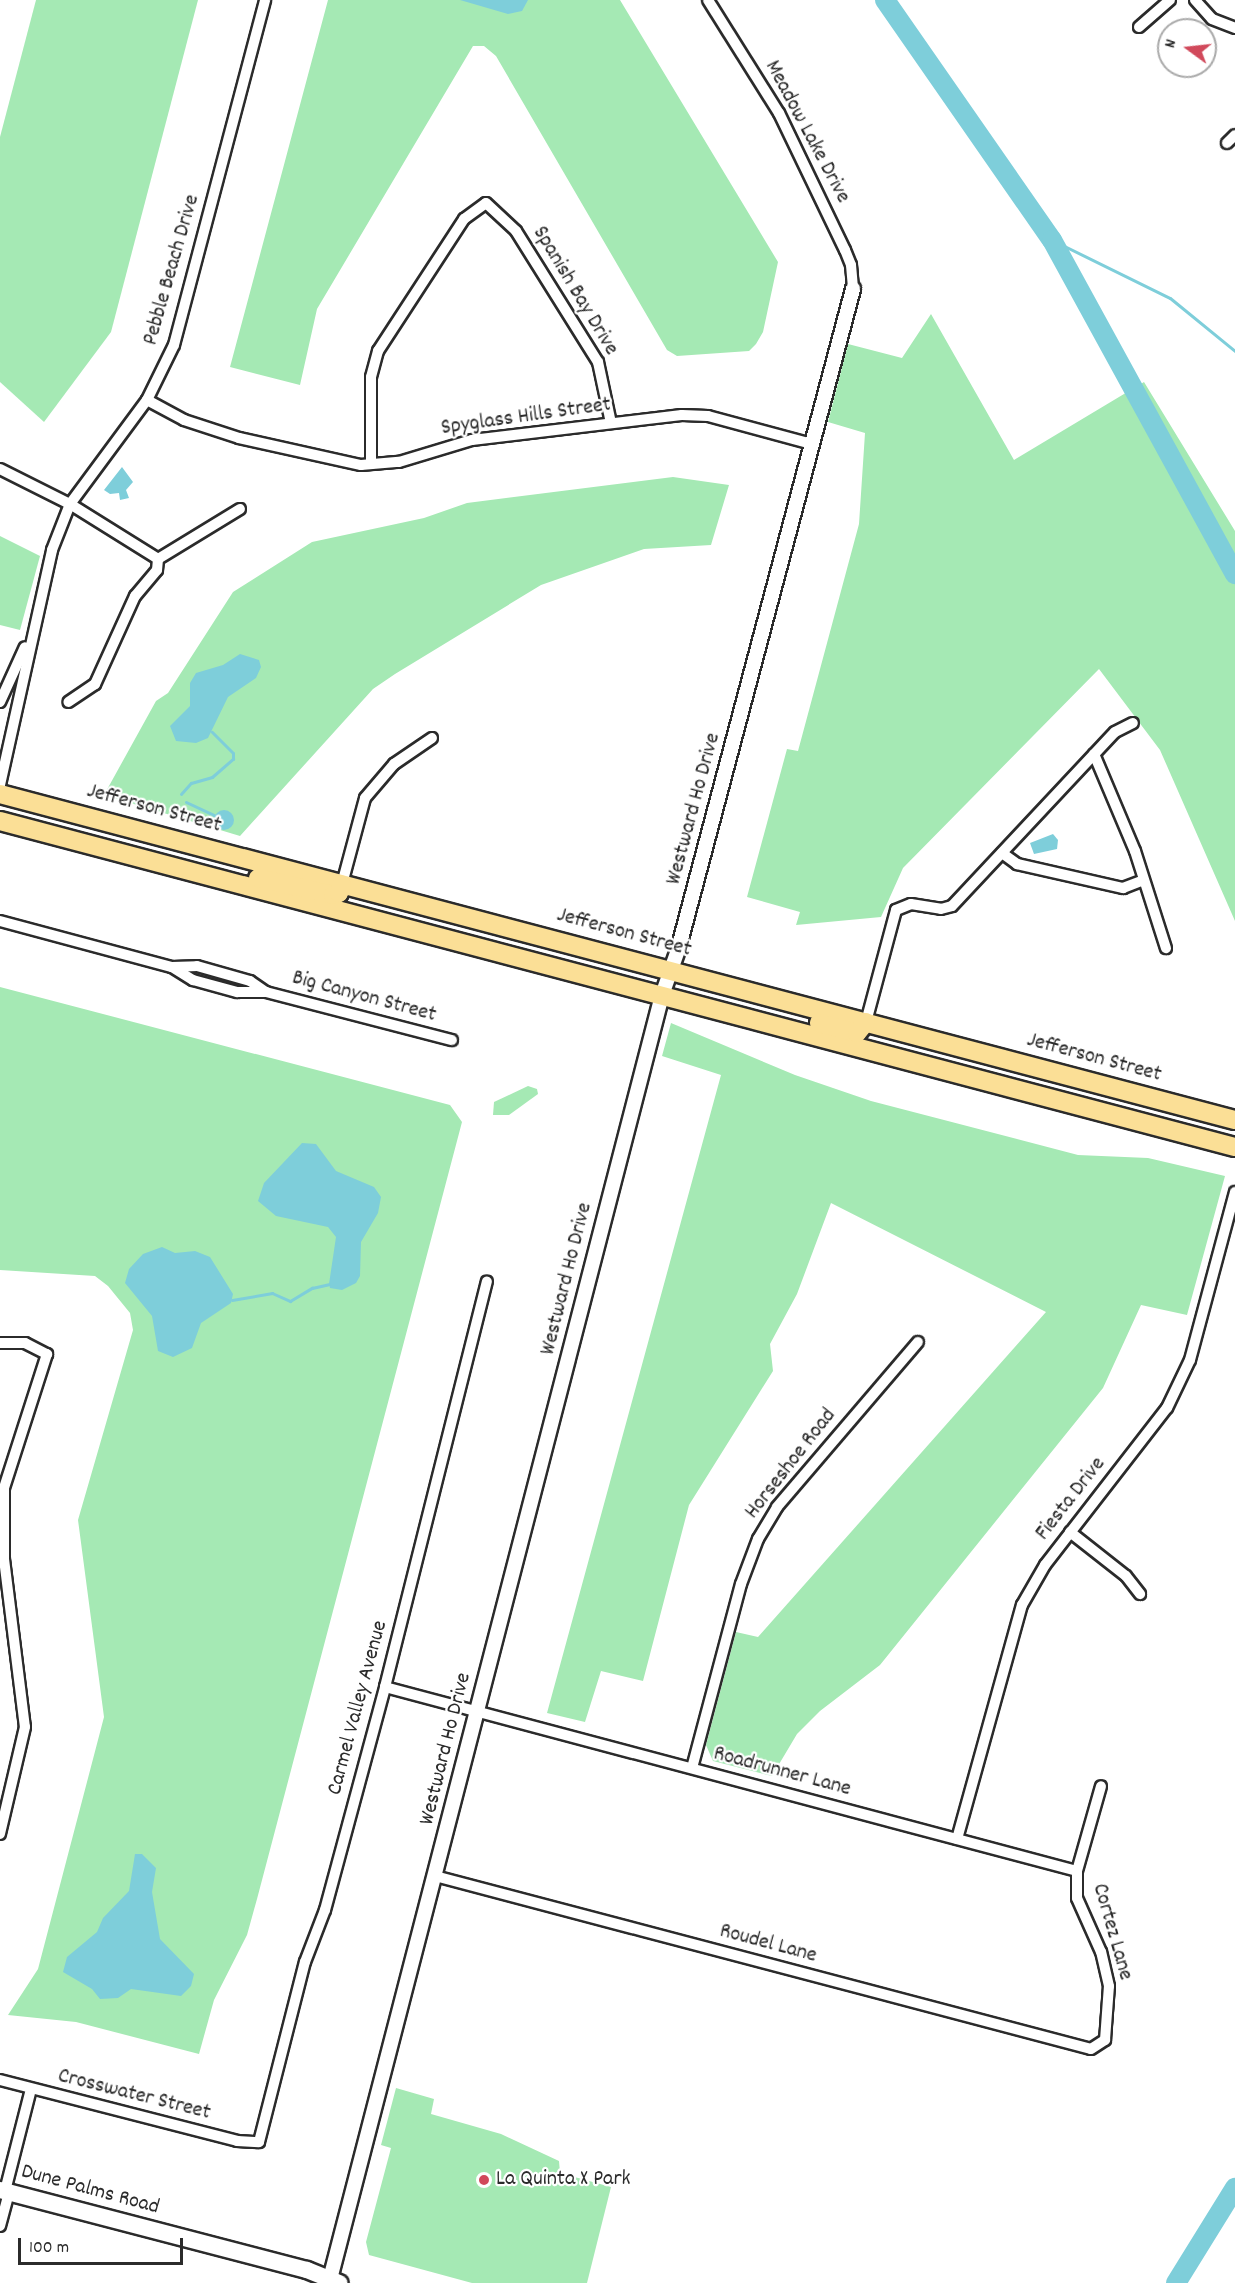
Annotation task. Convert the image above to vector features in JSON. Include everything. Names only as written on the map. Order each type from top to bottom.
[{"type":"main road","name":"Jefferson Street","points":[[0,794],[1235,1120]]},
{"type":"main road","points":[[0,821],[1235,1147]]},
{"type":"main road","points":[[197,873],[270,879],[333,895],[339,893],[342,884]]},
{"type":"main road","points":[[748,1018],[799,1018],[856,1033],[866,1022]]},
{"type":"main road","name":"Dune Palms Road","points":[[4,2191],[307,2270],[333,2282]]},
{"type":"street","name":"Pebble Beach Drive","points":[[32,630],[52,550],[70,504],[147,400],[174,345],[265,0]]},
{"type":"street","name":"Meadow Lake Drive","points":[[708,0],[779,113],[845,250],[851,265],[853,290]]},
{"type":"street","points":[[1139,27],[1170,0]]},
{"type":"street","points":[[1195,0],[1212,18],[1235,28]]},
{"type":"street","name":"Spanish Bay Drive","points":[[371,464],[371,377],[378,351],[475,208],[486,203],[505,218],[598,362],[611,423]]},
{"type":"street","name":"Westward Ho Drive","points":[[333,2282],[477,1711],[662,995],[853,290]]},
{"type":"street","name":"Spyglass Hills Street","points":[[147,400],[184,420],[239,438],[331,461],[371,464],[399,462],[472,440],[682,415],[708,416],[812,444]]},
{"type":"street","points":[[0,469],[70,504],[151,550],[158,559],[157,570],[135,596],[95,684],[68,702]]},
{"type":"street","points":[[158,559],[240,509]]},
{"type":"street","points":[[1,697],[32,630]]},
{"type":"street","points":[[0,785],[32,630]]},
{"type":"street","points":[[866,1022],[896,910],[911,904],[940,909],[952,906],[1094,754],[1122,726],[1133,723]]},
{"type":"street","points":[[342,884],[365,798],[394,764],[432,738]]},
{"type":"street","points":[[1094,754],[1144,880],[1166,948]]},
{"type":"street","points":[[1002,853],[1017,864],[1123,888],[1144,880]]},
{"type":"street","name":"Big Canyon Street","points":[[0,921],[172,967],[197,966],[250,981],[266,992],[452,1040]]},
{"type":"street","name":"Fiesta Drive","points":[[957,1839],[1022,1605],[1070,1532],[1167,1408],[1190,1360],[1235,1192]]},
{"type":"street","name":"Carmel Valley Avenue","points":[[259,2142],[305,1962],[325,1910],[385,1688],[487,1282]]},
{"type":"street","name":"Horseshoe Road","points":[[692,1768],[741,1584],[758,1539],[777,1507],[918,1342]]},
{"type":"street","points":[[0,1343],[25,1343],[46,1354],[2,1488],[4,1559],[25,1727],[0,1834]]},
{"type":"street","points":[[1070,1532],[1126,1576],[1140,1594]]},
{"type":"street","points":[[0,1629],[13,1629]]},
{"type":"street","name":"Roadrunner Lane","points":[[385,1688],[1077,1871]]},
{"type":"street","points":[[0,1784],[12,1787]]},
{"type":"street","name":"Cortez Lane","points":[[1091,2049],[1105,2040],[1109,1986],[1101,1952],[1077,1898],[1077,1871],[1101,1786]]},
{"type":"street","name":"Roudel Lane","points":[[435,1876],[1091,2049]]},
{"type":"street","name":"Crosswater Street","points":[[0,2080],[237,2141],[259,2142]]},
{"type":"street","points":[[0,2226],[4,2191],[31,2089]]},
{"type":"green space","points":[[36,0],[198,0],[111,332],[44,422],[0,382],[0,137]]},
{"type":"green space","points":[[328,0],[620,0],[778,262],[763,332],[756,344],[749,351],[677,356],[667,350],[496,56],[484,46],[473,46],[317,309],[300,385],[230,367]]},
{"type":"green space","points":[[931,314],[1014,460],[1144,382],[1235,531],[1235,921],[1160,750],[1099,669],[903,868],[881,917],[796,925],[800,912],[747,897],[787,749],[798,751],[859,524],[865,433],[828,422],[848,344],[902,358]]},
{"type":"green space","points":[[673,477],[729,485],[711,545],[644,549],[541,585],[395,674],[373,689],[240,836],[104,795],[156,701],[168,693],[233,592],[312,542],[424,518],[467,503]]},
{"type":"green space","points":[[0,536],[40,556],[20,630],[0,625]]},
{"type":"green space","points":[[0,987],[450,1105],[462,1122],[247,1935],[214,2000],[199,2054],[76,2022],[8,2015],[38,1969],[104,1717],[78,1520],[133,1330],[130,1313],[108,1286],[95,1276],[0,1270]]},
{"type":"green space","points":[[671,1023],[795,1075],[871,1101],[1078,1155],[1148,1158],[1225,1176],[1187,1315],[1141,1305],[1103,1388],[880,1665],[820,1711],[797,1734],[772,1776],[713,1761],[706,1745],[736,1632],[758,1637],[1046,1312],[831,1203],[797,1294],[770,1344],[773,1371],[689,1505],[643,1681],[601,1671],[585,1722],[547,1713],[721,1075],[662,1056]]},
{"type":"green space","points":[[528,1086],[537,1089],[538,1094],[509,1115],[493,1115],[494,1102]]},
{"type":"green space","name":"La Quinta X Park","points":[[396,2088],[434,2099],[431,2114],[501,2134],[559,2161],[560,2173],[611,2187],[587,2283],[472,2283],[369,2255],[366,2242],[391,2148],[381,2145]]},
{"type":"water","points":[[460,0],[528,0],[522,11],[508,14]]},
{"type":"water","points":[[122,467],[133,482],[126,490],[129,498],[120,500],[119,493],[110,494],[104,490]]},
{"type":"water","points":[[240,654],[259,660],[261,667],[256,678],[228,697],[208,738],[196,743],[176,741],[170,726],[190,706],[190,683],[196,673],[223,665]]},
{"type":"water","points":[[224,810],[231,813],[234,820],[231,827],[224,830],[217,827],[214,820],[217,813]]},
{"type":"water","points":[[1053,834],[1058,840],[1057,849],[1034,854],[1030,843]]},
{"type":"water","points":[[302,1143],[316,1144],[336,1171],[374,1187],[381,1197],[378,1213],[361,1242],[360,1276],[356,1283],[342,1290],[330,1288],[329,1284],[336,1237],[328,1227],[276,1216],[258,1201],[264,1183]]},
{"type":"water","points":[[162,1247],[175,1253],[195,1251],[210,1257],[233,1294],[231,1303],[201,1323],[192,1348],[173,1357],[158,1351],[152,1316],[125,1283],[129,1269],[143,1254]]},
{"type":"water","points":[[135,1854],[142,1854],[156,1868],[152,1892],[160,1939],[194,1974],[191,1986],[181,1996],[131,1989],[118,1998],[100,1999],[92,1989],[63,1972],[67,1957],[97,1932],[103,1918],[129,1891]]},
{"type":"waterway","points":[[885,0],[1052,240],[1235,574]]},
{"type":"waterway","points":[[1052,240],[1170,298],[1235,351]]},
{"type":"waterway","points":[[181,794],[191,783],[212,777],[233,759],[233,753],[212,732]]},
{"type":"waterway","points":[[186,802],[214,815]]},
{"type":"waterway","points":[[232,1300],[272,1293],[290,1301],[312,1288],[329,1284]]},
{"type":"waterway","points":[[1176,2283],[1235,2188]]},
{"type":"place","name":"La Quinta X Park","points":[[484,2180]]}]
